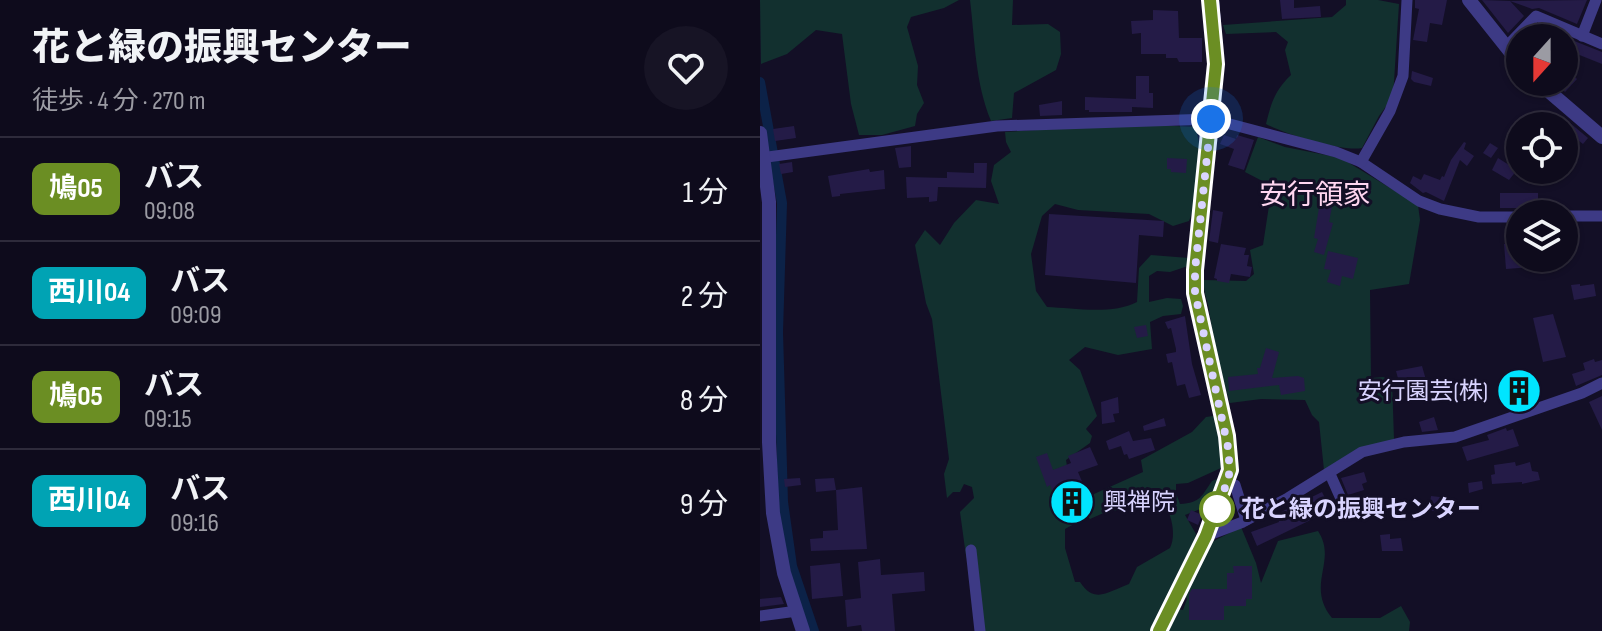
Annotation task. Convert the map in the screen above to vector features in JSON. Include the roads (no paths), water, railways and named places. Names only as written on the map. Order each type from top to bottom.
[{"type":"main road","points":[[1159,631],[1206,536],[1227,484],[1230,463],[1227,436],[1195,293],[1216,64],[1211,0]]},
{"type":"street","points":[[1361,162],[1390,111],[1403,76],[1407,0]]},
{"type":"street","points":[[1470,0],[1506,47]]},
{"type":"street","points":[[1582,36],[1596,0]]},
{"type":"street","points":[[1528,24],[1536,16],[1554,24]]},
{"type":"street","points":[[1578,34],[1602,44]]},
{"type":"street","points":[[1554,96],[1602,137]]},
{"type":"street","points":[[762,158],[997,126],[1211,119],[1336,152],[1361,162],[1428,205],[1479,217],[1506,217]]},
{"type":"street","points":[[760,133],[769,202],[764,289],[773,513],[784,573],[803,631]]},
{"type":"street","points":[[1578,216],[1602,216]]},
{"type":"street","points":[[1206,536],[1246,520],[1330,474],[1362,452],[1404,442],[1455,437],[1582,393],[1602,383]]},
{"type":"street","points":[[1330,474],[1346,510]]},
{"type":"street","points":[[1227,484],[1235,485],[1246,520]]},
{"type":"street","points":[[971,550],[980,631]]},
{"type":"street","points":[[760,616],[797,611]]},
{"type":"waterway","points":[[760,82],[782,203],[778,332],[783,502],[792,566],[814,631]]},
{"type":"place","name":"安行園芸(株)","points":[[1519,391]]},
{"type":"place","name":"興禅院","points":[[1072,502]]},
{"type":"place","name":"花と緑の振興センター","points":[[1217,509]]},
{"type":"district","name":"安行領家","points":[[1315,194]]}]
